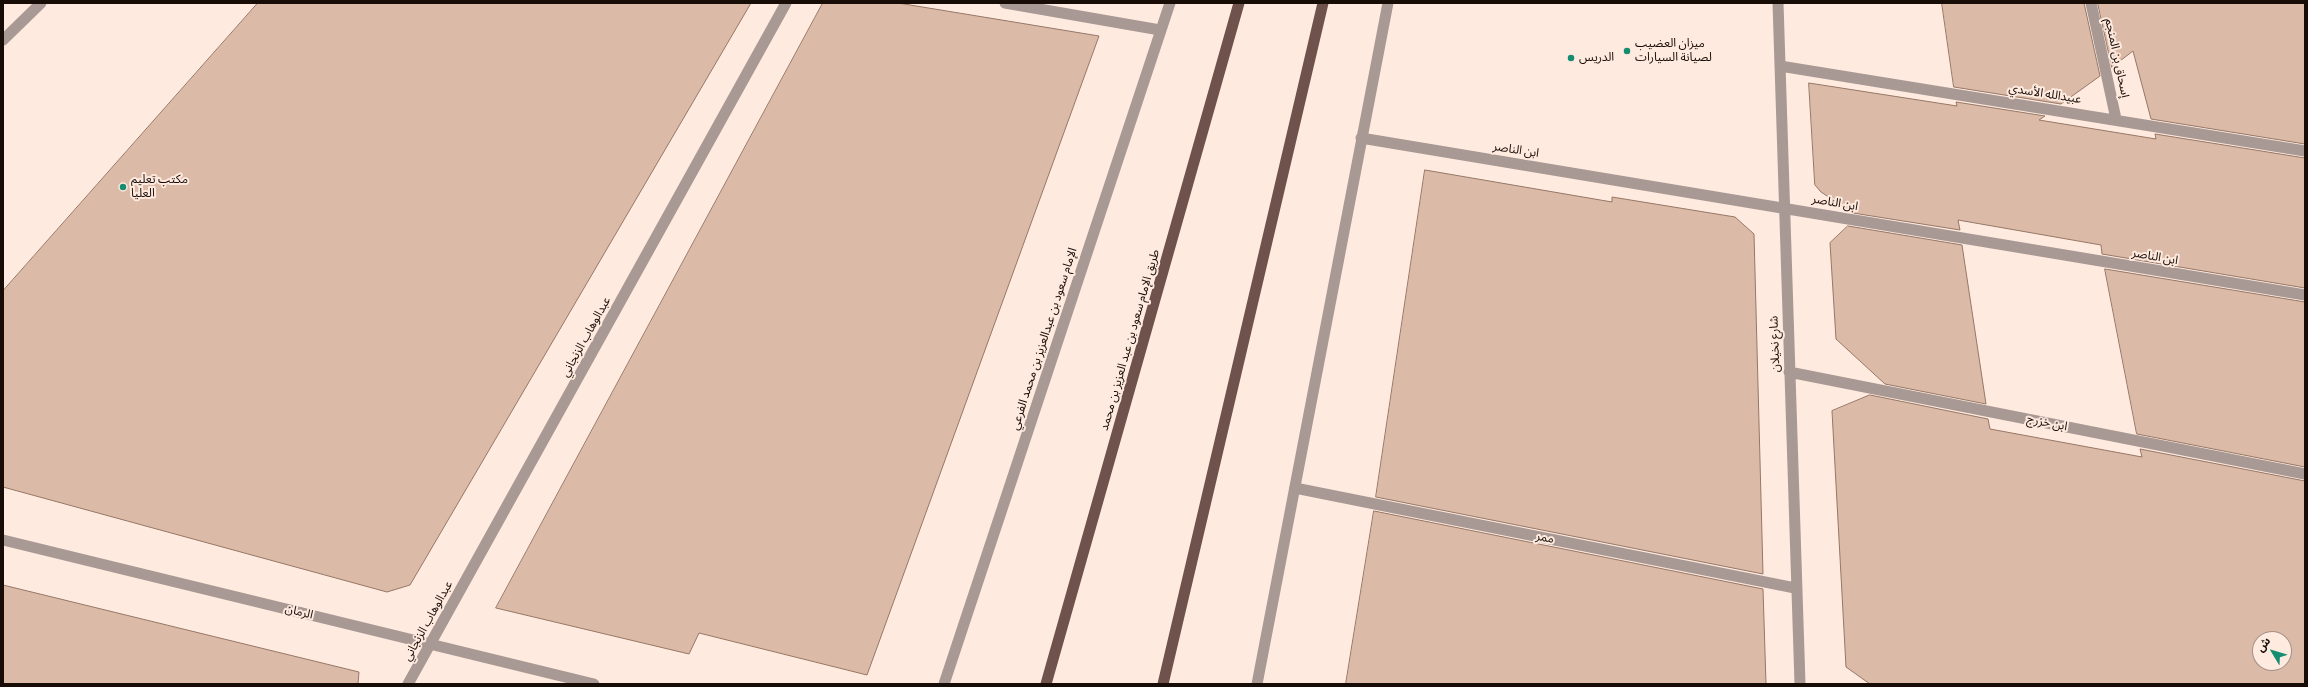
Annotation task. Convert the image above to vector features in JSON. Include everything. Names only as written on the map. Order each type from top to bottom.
[{"type":"main road","name":"طريق الإمام سعود بن عبد العزيز بن محمد","points":[[1046,684],[1239,3]]},
{"type":"main road","points":[[1163,684],[1323,3]]},
{"type":"street","points":[[3,40],[41,3]]},
{"type":"street","name":"عبدالوهاب الزنجاني","points":[[408,684],[786,3]]},
{"type":"street","points":[[1006,3],[1160,30]]},
{"type":"street","name":"الإمام سعود بن عبدالعزيز بن محمد الفرعي","points":[[944,684],[1170,3]]},
{"type":"street","points":[[1258,684],[1361,138],[1388,3]]},
{"type":"street","name":"شارع نخيلان","points":[[1778,3],[1795,588],[1800,684]]},
{"type":"street","name":"إسحاق بن المنجم","points":[[2091,3],[2116,119]]},
{"type":"street","name":"عبيدالله الأسدي","points":[[1780,66],[2116,119],[2305,151]]},
{"type":"street","name":"ابن الناصر","points":[[1361,138],[2305,295]]},
{"type":"street","name":"ابن خزرج","points":[[1789,372],[2305,474]]},
{"type":"street","name":"ممر","points":[[1295,488],[1795,588]]},
{"type":"street","name":"الرمان","points":[[3,540],[594,684]]},
{"type":"building","points":[[258,3],[751,3],[410,585],[387,592],[3,487],[3,291]]},
{"type":"building","points":[[823,3],[898,3],[1099,36],[867,675],[699,633],[689,654],[496,608]]},
{"type":"building","points":[[1942,3],[2084,3],[2100,76],[2061,104],[1954,87]]},
{"type":"building","points":[[2098,3],[2305,3],[2305,144],[2151,119],[2133,51],[2112,67]]},
{"type":"building","points":[[1809,83],[1957,106],[1956,102],[2045,116],[2039,120],[2156,139],[2155,134],[2305,158],[2305,288],[2102,254],[2101,245],[1958,220],[1960,230],[1853,213],[1821,192],[1815,185]]},
{"type":"building","points":[[1425,170],[1612,202],[1612,197],[1735,217],[1754,234],[1763,574],[1376,497]]},
{"type":"building","points":[[1848,226],[1962,245],[1986,404],[1885,384],[1836,339],[1830,243]]},
{"type":"building","points":[[2105,269],[2305,302],[2305,467],[2137,434]]},
{"type":"building","points":[[1870,395],[1988,419],[1990,429],[2142,457],[2140,449],[2305,481],[2305,684],[1870,684],[1846,667],[1832,411]]},
{"type":"building","points":[[1374,511],[1763,589],[1766,684],[1346,684]]},
{"type":"building","points":[[3,585],[359,672],[358,684],[3,684]]},
{"type":"place","name":"ميزان العضيب لصيانة السيارات","points":[[1627,51]]},
{"type":"place","name":"الدريس","points":[[1571,58]]},
{"type":"place","name":"مكتب تعليم العليا","points":[[123,187]]}]
